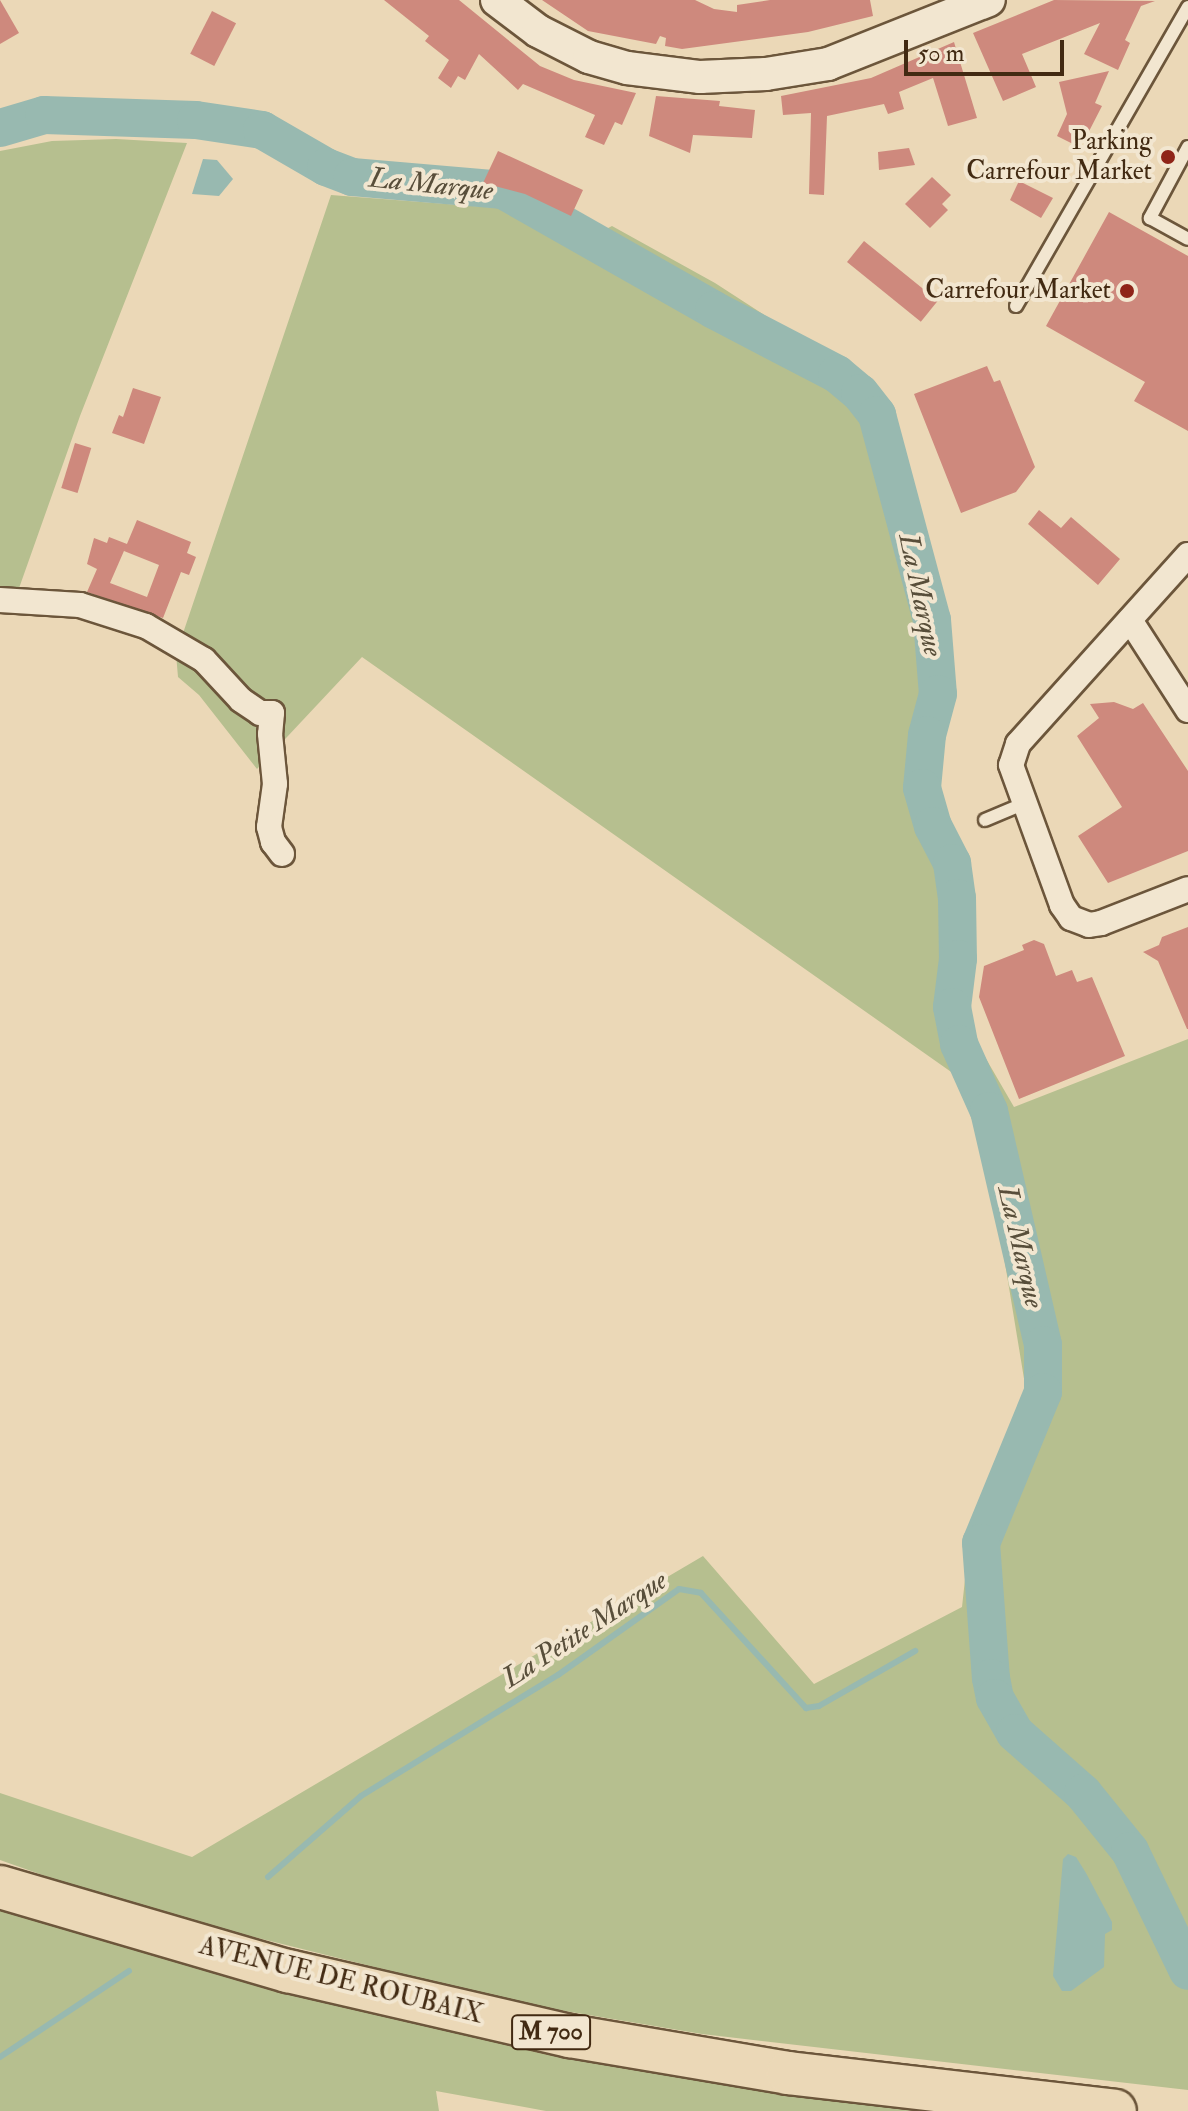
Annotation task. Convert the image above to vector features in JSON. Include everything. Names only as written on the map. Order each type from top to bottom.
[{"type":"highway","name":"AVENUE DE ROUBAIX","points":[[0,1887],[288,1971],[570,2036],[788,2073],[939,2094],[1115,2111]]},
{"type":"street","points":[[497,0],[538,31],[589,57],[627,68],[700,77],[766,74],[828,64],[989,0]]},
{"type":"street","points":[[1188,555],[1014,749],[1012,774],[1062,905],[1080,923],[1101,923],[1188,889]]},
{"type":"street","points":[[0,600],[80,605],[146,626],[204,660],[241,700],[260,713],[272,713],[270,734],[275,784],[269,827],[273,842],[282,854]]},
{"type":"street","points":[[1130,620],[1188,710]]},
{"type":"lane","points":[[1016,306],[1188,7]]},
{"type":"lane","points":[[1187,236],[1150,218],[1188,147]]},
{"type":"lane","points":[[985,820],[1023,804]]},
{"type":"green space","points":[[116,139],[187,143],[80,416],[12,608],[0,608],[0,151],[52,141]]},
{"type":"green space","points":[[331,195],[498,208],[570,248],[612,226],[715,283],[872,385],[903,463],[949,673],[934,746],[932,790],[970,912],[967,1026],[1014,1107],[1188,1039],[1188,2090],[702,2034],[523,2004],[133,1907],[0,1860],[0,1793],[192,1857],[703,1556],[814,1684],[962,1607],[970,1533],[1028,1403],[990,1172],[964,1081],[362,657],[257,769],[199,695],[178,677],[176,654]]},
{"type":"green space","points":[[0,1906],[329,2001],[544,2054],[914,2111],[546,2111],[436,2091],[439,2111],[0,2111]]},
{"type":"water","points":[[203,159],[217,160],[233,179],[219,196],[192,194]]},
{"type":"water","points":[[1068,1854],[1076,1857],[1086,1873],[1112,1922],[1112,1930],[1105,1934],[1104,1967],[1071,1991],[1062,1991],[1053,1976],[1063,1859]]},
{"type":"building","points":[[0,0],[19,33],[0,44]]},
{"type":"building","points":[[384,0],[459,0],[540,66],[574,80],[636,93],[622,125],[615,122],[604,145],[585,137],[595,115],[523,84],[518,90],[479,54],[465,80],[458,76],[451,88],[438,78],[449,60],[425,41],[429,36]]},
{"type":"building","points":[[542,0],[695,0],[714,9],[737,12],[737,5],[770,0],[870,0],[873,16],[808,32],[682,49],[665,46],[666,38],[660,36],[656,44],[588,31]]},
{"type":"building","points":[[1054,0],[1155,1],[1141,6],[1125,40],[1130,43],[1118,70],[1084,54],[1100,23],[1022,54],[1036,87],[1003,101],[973,33]]},
{"type":"building","points":[[212,11],[236,23],[214,66],[190,54]]},
{"type":"building","points":[[954,42],[977,118],[948,126],[933,78],[899,92],[904,109],[888,114],[884,104],[827,116],[824,195],[809,194],[811,113],[783,115],[781,96],[871,78]]},
{"type":"building","points":[[1109,71],[1095,103],[1102,106],[1084,141],[1081,139],[1077,146],[1057,136],[1067,114],[1059,82]]},
{"type":"building","points":[[656,96],[720,101],[719,106],[755,110],[752,138],[693,135],[690,153],[649,136]]},
{"type":"building","points":[[909,148],[915,165],[879,170],[878,152]]},
{"type":"building","points":[[498,151],[583,190],[571,216],[525,194],[483,183]]},
{"type":"building","points":[[932,177],[951,195],[942,204],[948,210],[930,228],[905,204]]},
{"type":"building","points":[[1019,181],[1053,198],[1041,218],[1010,200]]},
{"type":"building","name":"Carrefour Market","points":[[1109,212],[1188,256],[1188,431],[1134,401],[1145,382],[1046,326]]},
{"type":"building","points":[[864,241],[938,301],[921,322],[847,262]]},
{"type":"building","points":[[987,366],[994,382],[1000,380],[1035,467],[1016,492],[961,513],[914,394]]},
{"type":"building","points":[[133,388],[161,397],[144,444],[112,433],[119,415],[123,417]]},
{"type":"building","points":[[75,443],[91,448],[78,493],[61,488]]},
{"type":"building","points":[[1039,510],[1061,528],[1071,517],[1120,559],[1098,585],[1028,524]]},
{"type":"building","points":[[137,520],[191,542],[187,553],[196,557],[189,575],[181,572],[163,618],[87,592],[97,569],[87,564],[94,538],[107,543],[109,537],[127,544]],"holes":[[[125,548],[124,551],[159,565],[147,597],[110,583]]]},
{"type":"building","points":[[1114,702],[1133,709],[1143,703],[1188,771],[1188,851],[1108,883],[1078,836],[1122,807],[1077,736],[1099,718],[1090,704]]},
{"type":"building","points":[[1188,927],[1187,1029],[1158,961],[1143,952],[1159,945],[1162,937]]},
{"type":"building","points":[[1034,940],[1044,944],[1056,976],[1072,970],[1077,982],[1092,977],[1125,1056],[1019,1099],[979,997],[984,966],[1024,950],[1022,945]]},
{"type":"waterway","name":"La Marque","points":[[0,128],[44,115],[196,120],[262,130],[326,167],[352,177],[503,190],[714,310],[837,374],[860,393],[877,415],[932,620],[938,694],[927,735],[922,788],[933,826],[952,863],[957,898],[958,959],[952,1007],[959,1044],[989,1111],[1043,1345],[1043,1392],[981,1543],[991,1678],[995,1698],[1015,1733],[1083,1793],[1130,1851],[1188,1971]]},
{"type":"waterway","name":"La Petite Marque","points":[[268,1877],[361,1796],[558,1675],[679,1589],[701,1593],[806,1708],[819,1706],[915,1651]]},
{"type":"waterway","name":"La Petite Marque","points":[[0,2057],[129,1971]]},
{"type":"place","name":"Parking Carrefour Market","points":[[1168,157]]},
{"type":"place","name":"Carrefour Market","points":[[1127,291]]}]
